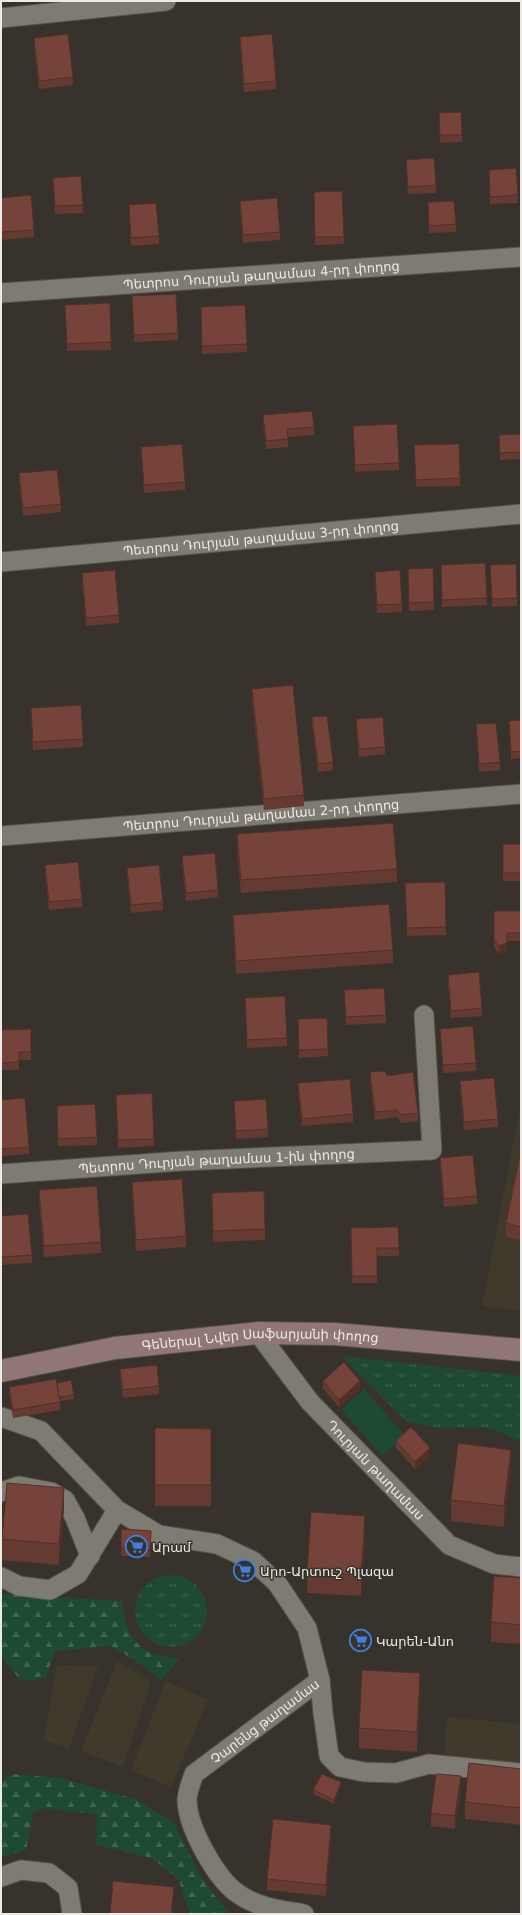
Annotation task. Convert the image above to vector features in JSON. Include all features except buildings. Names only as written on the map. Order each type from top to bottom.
[{"type":"main road","name":"Գեներալ Նվեր Սաֆարյանի փողոց","points":[[1,1371],[115,1348],[258,1333],[335,1334],[521,1350]]},
{"type":"street","points":[[1,18],[166,1]]},
{"type":"street","name":"Պետրոս Դուրյան թաղամաս 4-րդ փողոց","points":[[1,293],[521,257]]},
{"type":"street","name":"Պետրոս Դուրյան թաղամաս 3-րդ փողոց","points":[[1,562],[521,514]]},
{"type":"street","name":"Պետրոս Դուրյան թաղամաս 2-րդ փողոց","points":[[1,836],[521,794]]},
{"type":"street","name":"Պետրոս Դուրյան թաղամաս 1-ին փողոց","points":[[1,1174],[182,1161],[432,1150],[424,1015]]},
{"type":"street","name":"Դուրյան թաղամաս","points":[[258,1333],[310,1402],[449,1545],[494,1564],[521,1567]]},
{"type":"street","name":"Չարենց թաղամաս","points":[[1,1417],[41,1431],[117,1510],[159,1535],[217,1544],[253,1561],[277,1583],[307,1628],[320,1680],[194,1774],[189,1787],[187,1801],[192,1824],[201,1845],[223,1879],[239,1895],[261,1906],[304,1914]]},
{"type":"street","points":[[1,1492],[19,1486],[51,1492],[65,1500],[75,1518],[90,1556]]},
{"type":"street","points":[[1,1577],[19,1586],[50,1590],[78,1574],[117,1510]]},
{"type":"street","points":[[320,1680],[329,1756],[340,1767],[364,1772],[396,1773],[429,1764],[521,1773]]},
{"type":"street","points":[[1,1877],[21,1870],[49,1873],[68,1888],[72,1914]]},
{"type":"shaded area","points":[[521,1103],[521,1311],[482,1306]]},
{"type":"shaded area","points":[[117,1661],[151,1681],[123,1767],[81,1751]]},
{"type":"shaded area","points":[[57,1665],[98,1666],[69,1749],[44,1740]]},
{"type":"shaded area","points":[[166,1681],[208,1700],[171,1787],[131,1770]]},
{"type":"shaded area","points":[[447,1717],[521,1724],[521,1765],[444,1757]]},
{"type":"green space","points":[[341,1356],[521,1376],[521,1442],[495,1430],[480,1427],[445,1429],[407,1422]]},
{"type":"green space","points":[[364,1389],[405,1436],[382,1456],[341,1409]]},
{"type":"green space","points":[[171,1575],[191,1581],[201,1591],[207,1611],[201,1631],[191,1641],[171,1647],[151,1641],[141,1631],[135,1611],[141,1591],[151,1581]]},
{"type":"green space","points":[[1,1594],[123,1601],[124,1616],[128,1630],[142,1648],[156,1655],[180,1658],[161,1680],[135,1660],[110,1646],[55,1651],[46,1678],[21,1681],[1,1656]]},
{"type":"green space","points":[[12,1774],[60,1778],[135,1799],[174,1823],[201,1877],[228,1913],[232,1914],[190,1914],[179,1880],[152,1858],[96,1845],[97,1815],[45,1808],[33,1813],[26,1850],[1,1857],[1,1782]]},
{"type":"place","name":"Արամ","points":[[136,1547]]},
{"type":"place","name":"Արո-Արտուշ Պլազա","points":[[244,1571]]},
{"type":"place","name":"Կարեն-Անո","points":[[361,1641]]}]
